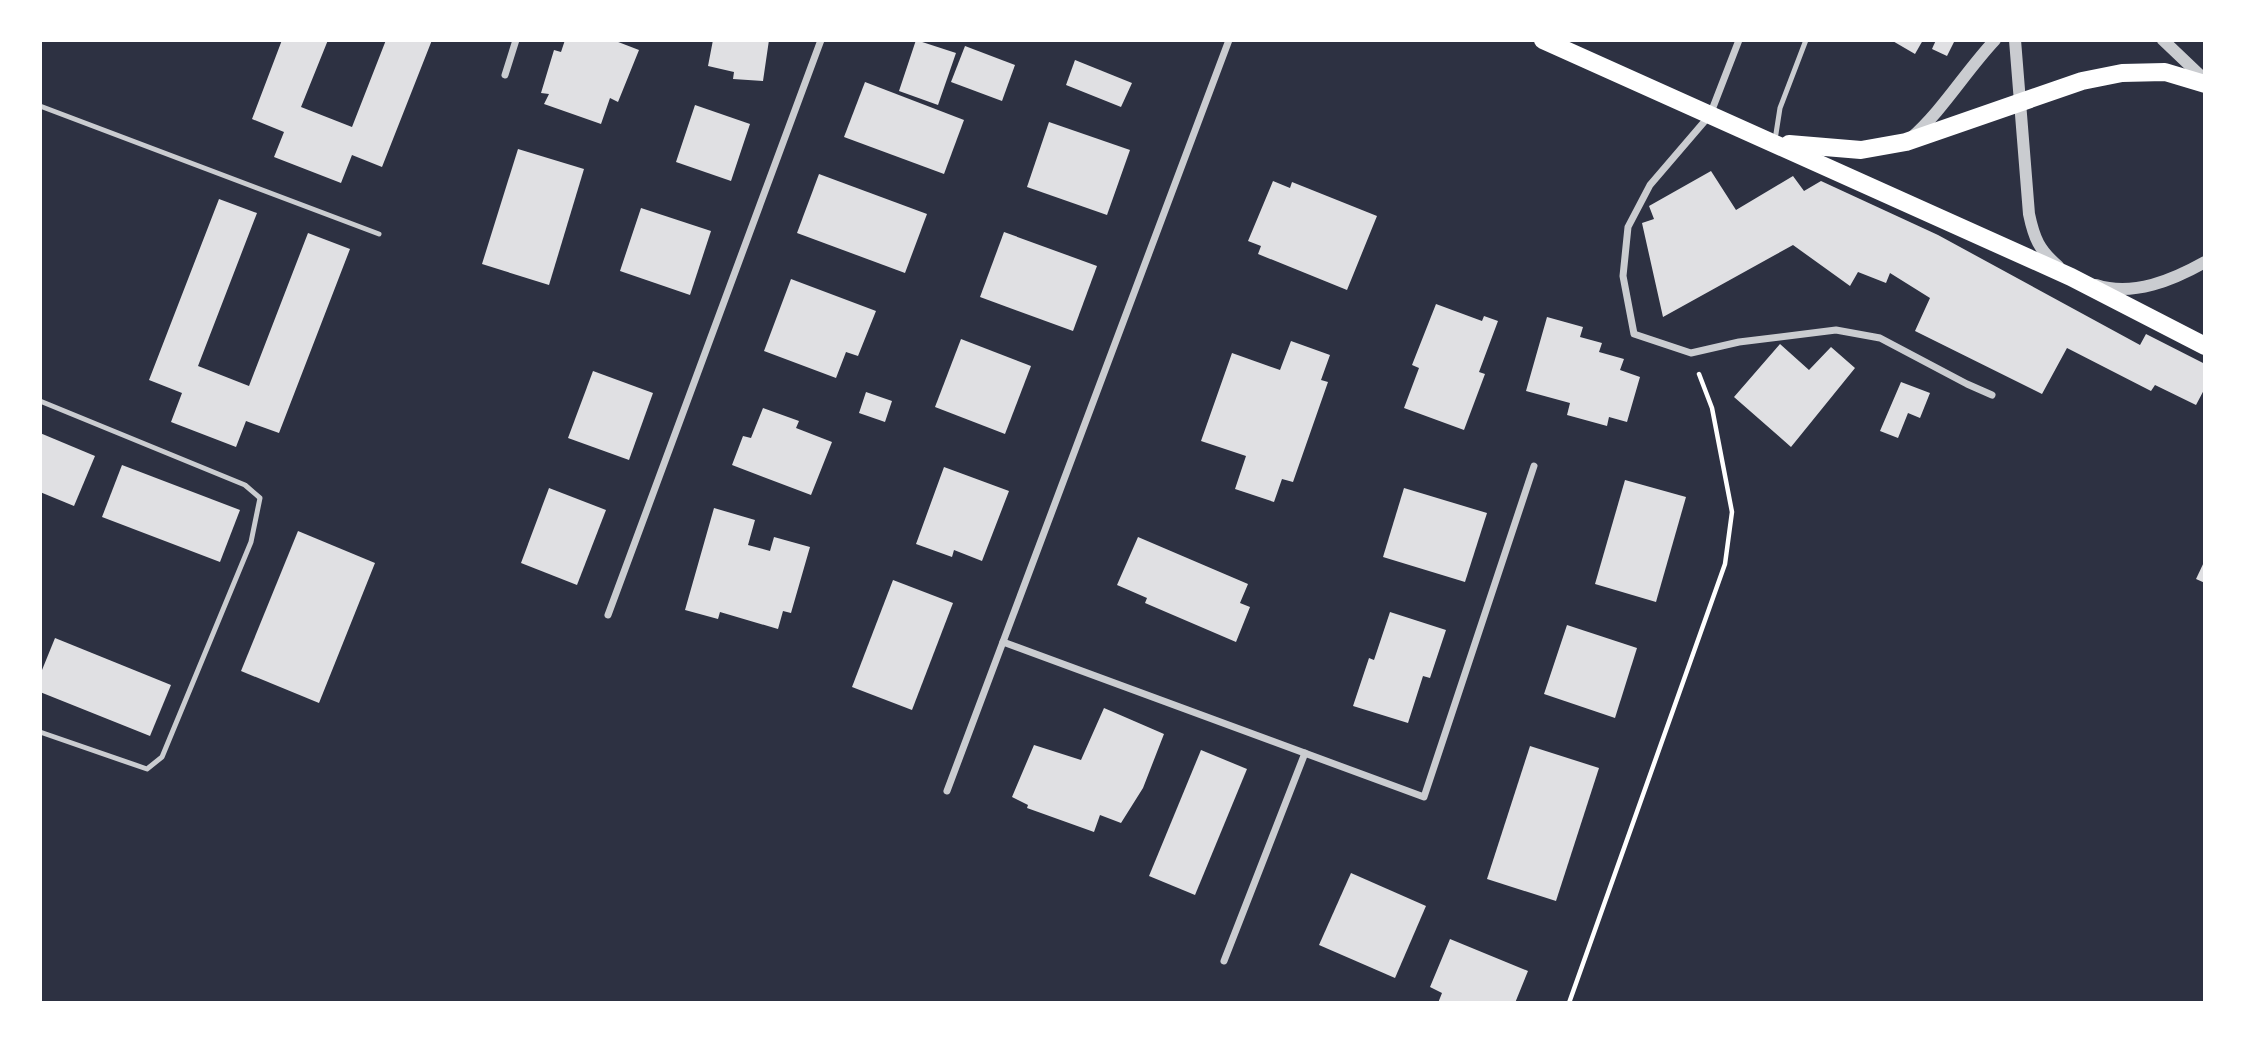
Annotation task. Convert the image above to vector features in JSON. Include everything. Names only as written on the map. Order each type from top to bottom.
[{"type":"main road","points":[[1543,40],[2071,277],[2205,346]]},
{"type":"main road","points":[[1775,143],[1861,150],[1906,142],[2082,81],[2122,73],[2165,72],[2205,82]]},
{"type":"street","points":[[505,75],[516,40]]},
{"type":"street","points":[[608,615],[821,40]]},
{"type":"street","points":[[947,791],[1229,40]]},
{"type":"street","points":[[1739,40],[1710,115],[1650,185],[1628,228],[1623,276],[1634,334],[1691,353],[1739,342],[1836,330],[1881,338],[1954,378],[1992,395]]},
{"type":"street","points":[[1906,142],[1929,122],[1995,40]]},
{"type":"street","points":[[2015,40],[2029,214],[2033,235],[2045,255],[2071,277],[2106,288],[2161,283],[2205,262]]},
{"type":"street","points":[[2163,40],[2205,82]]},
{"type":"street","points":[[1003,642],[1424,797],[1534,467]]},
{"type":"street","points":[[1224,961],[1306,753]]},
{"type":"lane","points":[[1775,143],[1780,108],[1805,40]]},
{"type":"lane","points":[[40,106],[379,234]]},
{"type":"lane","points":[[40,401],[246,485],[260,498],[251,542],[162,757],[147,769],[40,732]]},
{"type":"path","points":[[1569,1003],[1724,564],[1732,512],[1712,408],[1691,353]]},
{"type":"building","points":[[282,40],[328,40],[301,107],[352,127],[386,40],[432,40],[382,167],[352,155],[341,183],[274,157],[284,132],[252,119]]},
{"type":"building","points":[[565,40],[613,40],[639,50],[618,102],[610,98],[601,124],[544,104],[549,94],[541,93],[554,50],[561,52]]},
{"type":"building","points":[[713,40],[769,40],[763,81],[733,79],[734,72],[708,66]]},
{"type":"building","points":[[916,40],[956,53],[938,105],[899,91]]},
{"type":"building","points":[[1891,40],[1923,40],[1915,54]]},
{"type":"building","points":[[1936,40],[1955,40],[1947,56],[1932,49]]},
{"type":"building","points":[[965,46],[1015,65],[1002,101],[951,82]]},
{"type":"building","points":[[1075,60],[1132,83],[1121,107],[1066,85]]},
{"type":"building","points":[[865,82],[964,120],[944,174],[844,137]]},
{"type":"building","points":[[695,105],[750,124],[731,181],[676,162]]},
{"type":"building","points":[[1049,122],[1130,150],[1107,215],[1027,187]]},
{"type":"building","points":[[518,149],[584,169],[549,285],[482,264]]},
{"type":"building","points":[[1711,171],[1736,210],[1793,176],[1804,191],[1821,181],[1938,235],[2140,345],[2146,334],[2205,364],[2205,388],[2196,405],[2155,385],[2151,391],[2067,348],[2042,394],[1915,331],[1930,298],[1890,273],[1886,283],[1858,272],[1850,286],[1793,245],[1663,317],[1642,223],[1654,219],[1649,206]]},
{"type":"building","points":[[819,174],[927,214],[905,273],[797,233]]},
{"type":"building","points":[[1273,181],[1290,188],[1292,182],[1377,216],[1347,290],[1258,254],[1261,246],[1248,241]]},
{"type":"building","points":[[219,199],[257,213],[198,366],[249,386],[308,233],[350,249],[279,433],[246,421],[236,447],[171,422],[182,393],[149,380]]},
{"type":"building","points":[[641,208],[711,231],[690,295],[620,271]]},
{"type":"building","points":[[1004,232],[1097,266],[1073,331],[980,297]]},
{"type":"building","points":[[791,279],[876,311],[858,356],[846,352],[836,378],[764,351]]},
{"type":"building","points":[[1436,304],[1482,321],[1484,316],[1498,321],[1479,372],[1485,374],[1464,430],[1404,408],[1419,368],[1412,365]]},
{"type":"building","points":[[1547,317],[1583,327],[1580,337],[1602,343],[1599,352],[1624,359],[1620,370],[1640,377],[1627,422],[1609,417],[1607,426],[1567,415],[1570,403],[1526,391]]},
{"type":"building","points":[[961,339],[1031,366],[1005,434],[935,407]]},
{"type":"building","points":[[1291,341],[1330,355],[1321,380],[1328,382],[1293,482],[1282,479],[1274,502],[1235,489],[1246,456],[1201,441],[1232,353],[1280,370]]},
{"type":"building","points":[[1780,344],[1809,370],[1831,347],[1855,368],[1791,447],[1734,397]]},
{"type":"building","points":[[593,371],[653,393],[629,460],[568,438]]},
{"type":"building","points":[[1901,382],[1930,393],[1920,418],[1908,413],[1898,438],[1880,431]]},
{"type":"building","points":[[866,392],[892,401],[885,422],[859,413]]},
{"type":"building","points":[[763,408],[799,421],[796,428],[832,442],[811,495],[732,465],[743,436],[751,438]]},
{"type":"building","points":[[40,433],[95,456],[74,506],[40,492]]},
{"type":"building","points":[[122,465],[240,510],[220,562],[102,517]]},
{"type":"building","points":[[944,467],[1009,491],[982,561],[954,550],[952,557],[916,544]]},
{"type":"building","points":[[1625,480],[1686,497],[1656,602],[1595,584]]},
{"type":"building","points":[[549,488],[606,510],[577,585],[521,563]]},
{"type":"building","points":[[1404,488],[1487,513],[1465,582],[1383,557]]},
{"type":"building","points":[[714,508],[755,520],[748,545],[770,551],[774,537],[810,547],[791,613],[783,611],[778,629],[720,612],[718,619],[685,610]]},
{"type":"building","points":[[298,531],[375,563],[319,703],[241,671]]},
{"type":"building","points":[[1138,537],[1248,584],[1240,603],[1250,607],[1236,642],[1145,603],[1147,598],[1117,585]]},
{"type":"building","points":[[2205,560],[2205,583],[2196,579]]},
{"type":"building","points":[[893,580],[953,603],[912,710],[852,687]]},
{"type":"building","points":[[1390,612],[1446,630],[1430,678],[1423,676],[1408,723],[1353,706],[1369,658],[1374,660]]},
{"type":"building","points":[[1567,625],[1637,648],[1615,718],[1544,694]]},
{"type":"building","points":[[55,638],[171,685],[150,736],[40,692],[40,675]]},
{"type":"building","points":[[1104,708],[1164,734],[1143,788],[1121,823],[1100,815],[1094,832],[1027,808],[1028,805],[1012,797],[1034,745],[1081,760]]},
{"type":"building","points":[[1530,746],[1599,768],[1556,901],[1487,879]]},
{"type":"building","points":[[1201,750],[1247,769],[1195,895],[1149,876]]},
{"type":"building","points":[[1351,873],[1426,906],[1395,978],[1319,945]]},
{"type":"building","points":[[1450,939],[1528,971],[1515,1003],[1438,1003],[1442,993],[1430,987]]}]
